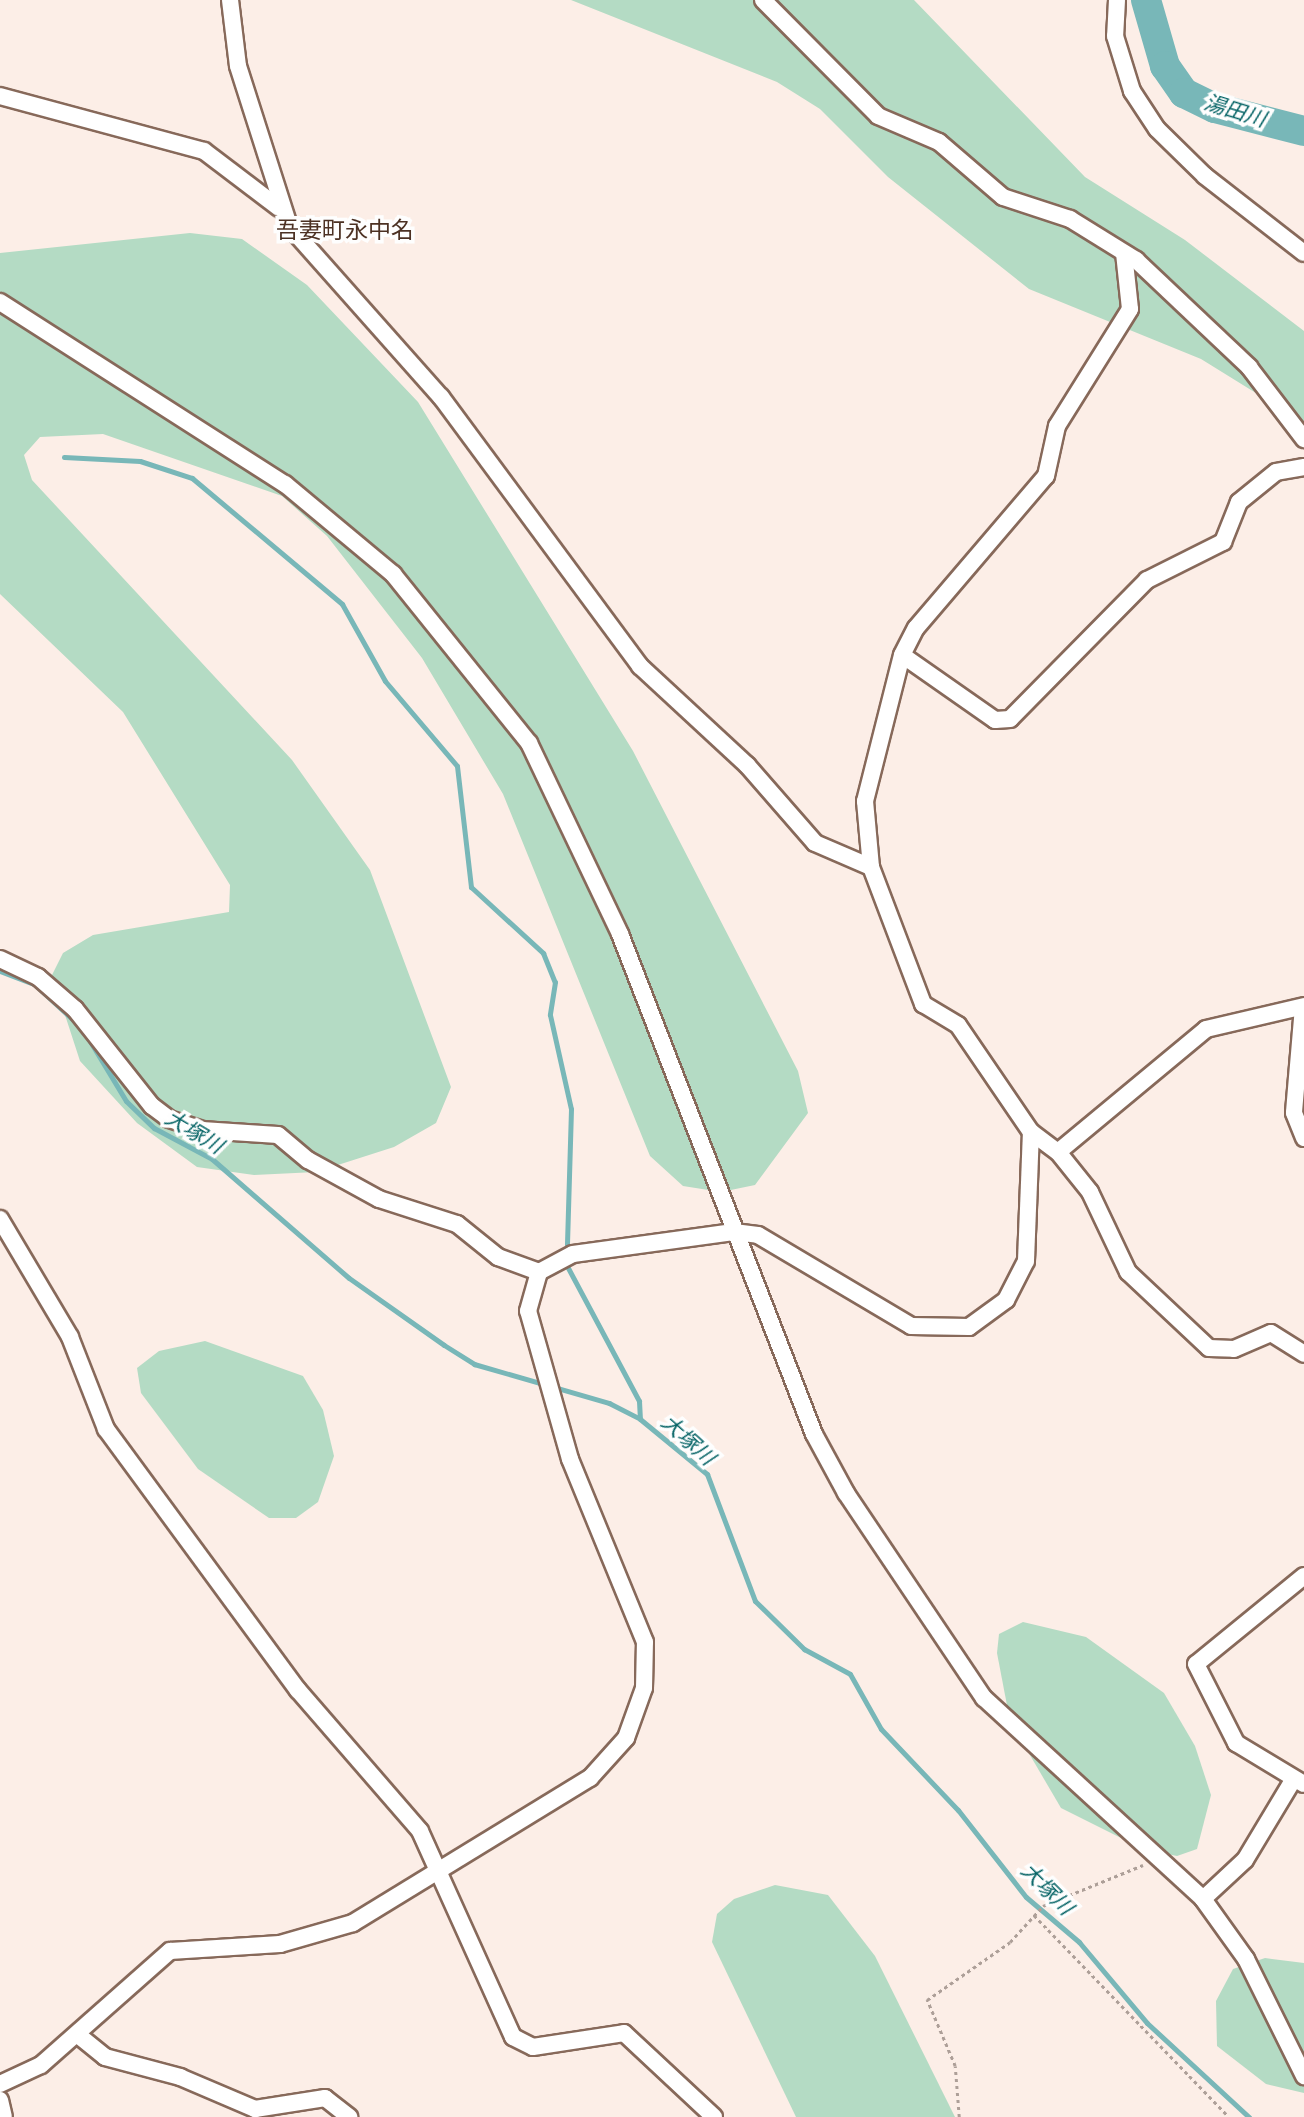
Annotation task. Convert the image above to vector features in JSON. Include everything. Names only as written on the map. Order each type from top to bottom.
[{"type":"street","points":[[230,0],[238,66],[272,160],[279,208]]},
{"type":"street","points":[[763,0],[878,116],[939,142],[1003,197],[1070,219],[1124,253],[1249,367],[1304,439]]},
{"type":"street","points":[[1117,0],[1115,36],[1132,91],[1157,129],[1205,176],[1304,253]]},
{"type":"street","points":[[0,96],[204,151],[279,208],[441,397],[640,666],[747,765],[815,843],[871,867]]},
{"type":"street","points":[[1124,253],[1130,309],[1057,426],[1046,476],[916,628],[902,655],[869,766],[871,867],[923,1004],[958,1025],[1031,1132],[1058,1152],[1108,1221],[1128,1272],[1209,1348],[1234,1349],[1271,1333],[1304,1354]]},
{"type":"street","points":[[0,302],[285,484],[393,574],[521,733],[565,811],[620,934],[814,1434],[958,1663],[1037,1752],[1203,1899],[1246,1959],[1304,2076]]},
{"type":"street","points":[[902,655],[995,720],[1010,719],[1147,580],[1184,556],[1223,542],[1239,502],[1276,472],[1304,467]]},
{"type":"street","points":[[0,959],[38,977],[75,1009],[152,1106],[169,1119],[202,1130],[278,1135],[308,1160],[379,1199],[457,1224],[498,1257],[538,1272],[573,1254],[734,1232],[774,1240],[911,1325],[969,1327],[1006,1300],[1026,1261],[1031,1132]]},
{"type":"street","points":[[1058,1152],[1206,1029],[1304,1007],[1294,1113],[1304,1138]]},
{"type":"street","points":[[0,1219],[70,1337],[106,1429],[298,1690],[420,1831],[437,1875],[519,2043],[542,2047],[610,2030],[624,2033],[714,2117]]},
{"type":"street","points":[[0,2084],[41,2065],[170,1951],[316,1937],[353,1923],[437,1875],[590,1778],[626,1738],[644,1688],[645,1642],[570,1460],[548,1384],[528,1311],[538,1272]]},
{"type":"street","points":[[1203,1899],[1244,1860],[1299,1782],[1236,1743],[1196,1664],[1304,1576]]},
{"type":"street","points":[[78,2035],[105,2057],[180,2077],[255,2109],[326,2098],[349,2117]]},
{"type":"street","points":[[0,2100],[4,2117]]},
{"type":"path","points":[[959,2117],[955,2066],[927,2000],[1010,1942],[1043,1906],[1158,1857]]},
{"type":"path","points":[[1036,1913],[1228,2116]]},
{"type":"green space","points":[[571,0],[914,0],[1085,177],[1185,240],[1304,331],[1304,423],[1201,359],[1029,289],[888,177],[820,109],[777,82]]},
{"type":"green space","points":[[190,233],[242,239],[307,285],[418,402],[633,751],[798,1071],[808,1113],[755,1185],[721,1192],[683,1186],[650,1156],[503,794],[422,658],[327,536],[282,496],[103,434],[40,437],[24,455],[32,480],[292,760],[370,870],[451,1087],[436,1123],[394,1147],[316,1172],[254,1175],[197,1167],[137,1123],[80,1061],[52,975],[63,953],[93,935],[229,912],[230,885],[123,712],[0,594],[0,253]]},
{"type":"green space","points":[[205,1341],[303,1376],[323,1410],[334,1456],[318,1502],[296,1518],[269,1518],[198,1469],[141,1393],[137,1368],[159,1351]]},
{"type":"green space","points":[[1023,1622],[1086,1637],[1164,1693],[1195,1746],[1211,1795],[1197,1849],[1177,1856],[1143,1849],[1061,1808],[1010,1721],[997,1653],[999,1634]]},
{"type":"green space","points":[[775,1885],[828,1895],[875,1956],[955,2117],[796,2117],[712,1942],[717,1914],[734,1899]]},
{"type":"green space","points":[[1265,1958],[1304,1963],[1304,2093],[1266,2084],[1217,2046],[1216,2001],[1233,1969]]},
{"type":"waterway","name":"湯田川","points":[[1146,0],[1165,66],[1184,93],[1215,108],[1304,131]]},
{"type":"waterway","points":[[64,457],[140,461],[192,478],[342,604],[385,681],[457,766],[471,887],[543,953],[555,982],[550,1015],[571,1109],[567,1245]]},
{"type":"waterway","name":"大塚川","points":[[0,971],[34,984],[82,1028],[126,1101],[154,1128],[212,1159],[349,1278],[474,1364],[609,1403],[640,1419],[707,1474],[755,1601],[804,1649],[850,1674],[881,1729],[958,1810],[1026,1897],[1079,1942],[1147,2023],[1249,2117]]},
{"type":"waterway","points":[[567,1266],[639,1401],[640,1419]]},
{"type":"district","name":"吾妻町永中名","points":[[345,230]]}]
